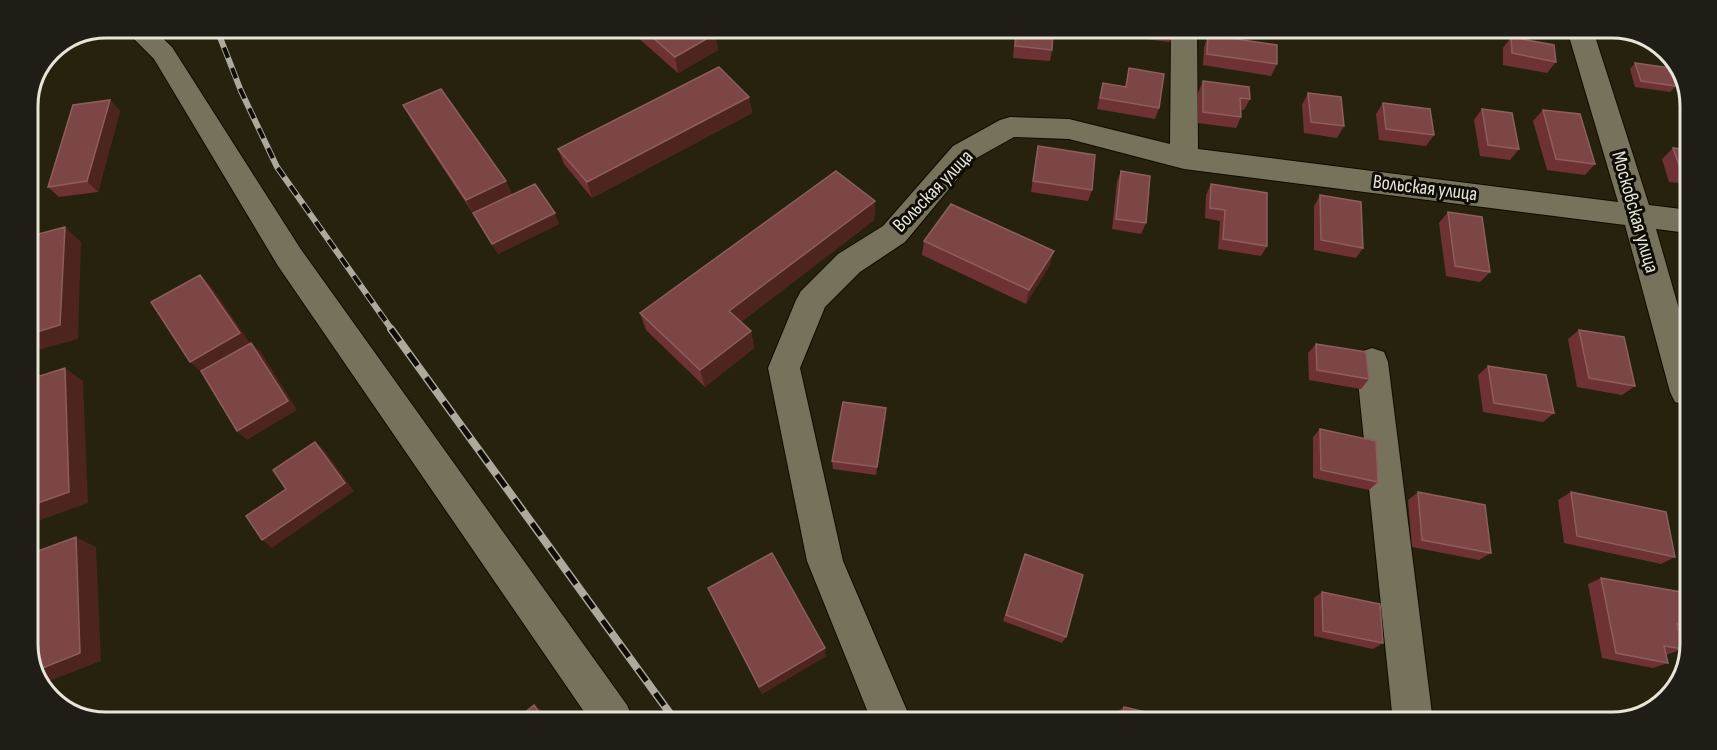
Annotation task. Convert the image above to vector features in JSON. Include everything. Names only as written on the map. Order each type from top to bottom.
[{"type":"street","points":[[147,38],[163,53],[289,257],[608,712]]},
{"type":"street","points":[[1184,38],[1184,158]]},
{"type":"street","name":"Московская улица","points":[[1583,38],[1637,215],[1679,365]]},
{"type":"street","name":"Вольская улица","points":[[888,712],[825,561],[784,368],[812,300],[849,263],[894,234],[963,153],[1010,127],[1069,129],[1184,158],[1679,221]]},
{"type":"street","points":[[1372,362],[1412,712]]},
{"type":"building","points":[[653,38],[708,38],[675,57]]},
{"type":"building","points":[[1016,38],[1053,38],[1052,50],[1015,46]]},
{"type":"building","points":[[1208,38],[1229,38],[1277,45],[1277,64],[1207,54]]},
{"type":"building","points":[[1511,38],[1554,45],[1556,62],[1512,53]]},
{"type":"building","points":[[1635,63],[1668,68],[1676,86],[1641,81]]},
{"type":"building","points":[[719,67],[749,97],[587,182],[558,149]]},
{"type":"building","points":[[1129,68],[1164,74],[1159,108],[1100,98],[1103,83],[1126,87]]},
{"type":"building","points":[[1203,81],[1249,87],[1250,99],[1240,98],[1241,117],[1203,112]]},
{"type":"building","points":[[441,89],[506,181],[466,200],[403,105]]},
{"type":"building","points":[[1308,93],[1341,97],[1344,126],[1311,122]]},
{"type":"building","points":[[110,100],[87,181],[48,187],[73,105]]},
{"type":"building","points":[[1383,103],[1430,109],[1434,135],[1386,129]]},
{"type":"building","points":[[1482,109],[1512,113],[1519,149],[1488,145]]},
{"type":"building","points":[[1543,110],[1580,114],[1595,164],[1556,159]]},
{"type":"building","points":[[1038,146],[1095,155],[1092,190],[1033,181]]},
{"type":"building","points":[[1673,148],[1679,149],[1679,166]]},
{"type":"building","points":[[836,171],[875,201],[729,311],[751,331],[700,370],[640,313]]},
{"type":"building","points":[[1121,171],[1150,176],[1146,223],[1116,219]]},
{"type":"building","points":[[535,184],[555,213],[492,244],[473,213]]},
{"type":"building","points":[[1211,184],[1267,193],[1267,246],[1223,239],[1225,210],[1210,208]]},
{"type":"building","points":[[1320,195],[1361,202],[1363,248],[1321,240]]},
{"type":"building","points":[[951,204],[1054,251],[1029,290],[924,241]]},
{"type":"building","points":[[1448,212],[1482,217],[1490,272],[1455,266]]},
{"type":"building","points":[[65,227],[60,325],[38,332],[38,234]]},
{"type":"building","points":[[200,275],[240,333],[190,362],[151,302]]},
{"type":"building","points":[[1579,330],[1624,337],[1635,386],[1589,378]]},
{"type":"building","points":[[251,343],[288,401],[237,431],[201,371]]},
{"type":"building","points":[[1316,344],[1366,352],[1369,379],[1317,370]]},
{"type":"building","points":[[1488,366],[1546,375],[1554,413],[1494,403]]},
{"type":"building","points":[[65,368],[69,492],[38,503],[38,377]]},
{"type":"building","points":[[843,402],[886,408],[877,467],[832,461]]},
{"type":"building","points":[[1320,429],[1376,441],[1378,482],[1321,470]]},
{"type":"building","points":[[315,442],[345,483],[262,540],[246,516],[286,489],[273,470]]},
{"type":"building","points":[[1418,492],[1485,505],[1491,553],[1422,540]]},
{"type":"building","points":[[1571,492],[1666,512],[1675,557],[1577,536]]},
{"type":"building","points":[[76,537],[80,653],[42,668],[38,649],[38,551]]},
{"type":"building","points":[[772,553],[825,648],[759,687],[708,588]]},
{"type":"building","points":[[1025,554],[1083,575],[1066,637],[1006,615]]},
{"type":"building","points":[[1601,578],[1680,592],[1680,624],[1677,624],[1679,648],[1664,646],[1668,663],[1616,653]]},
{"type":"building","points":[[1322,592],[1380,604],[1383,643],[1323,631]]},
{"type":"building","points":[[534,705],[539,712],[526,712]]},
{"type":"building","points":[[1124,707],[1145,712],[1123,712]]},
{"type":"railway","points":[[220,38],[241,91],[277,167],[392,330]]},
{"type":"railway","points":[[391,329],[669,712]]}]
